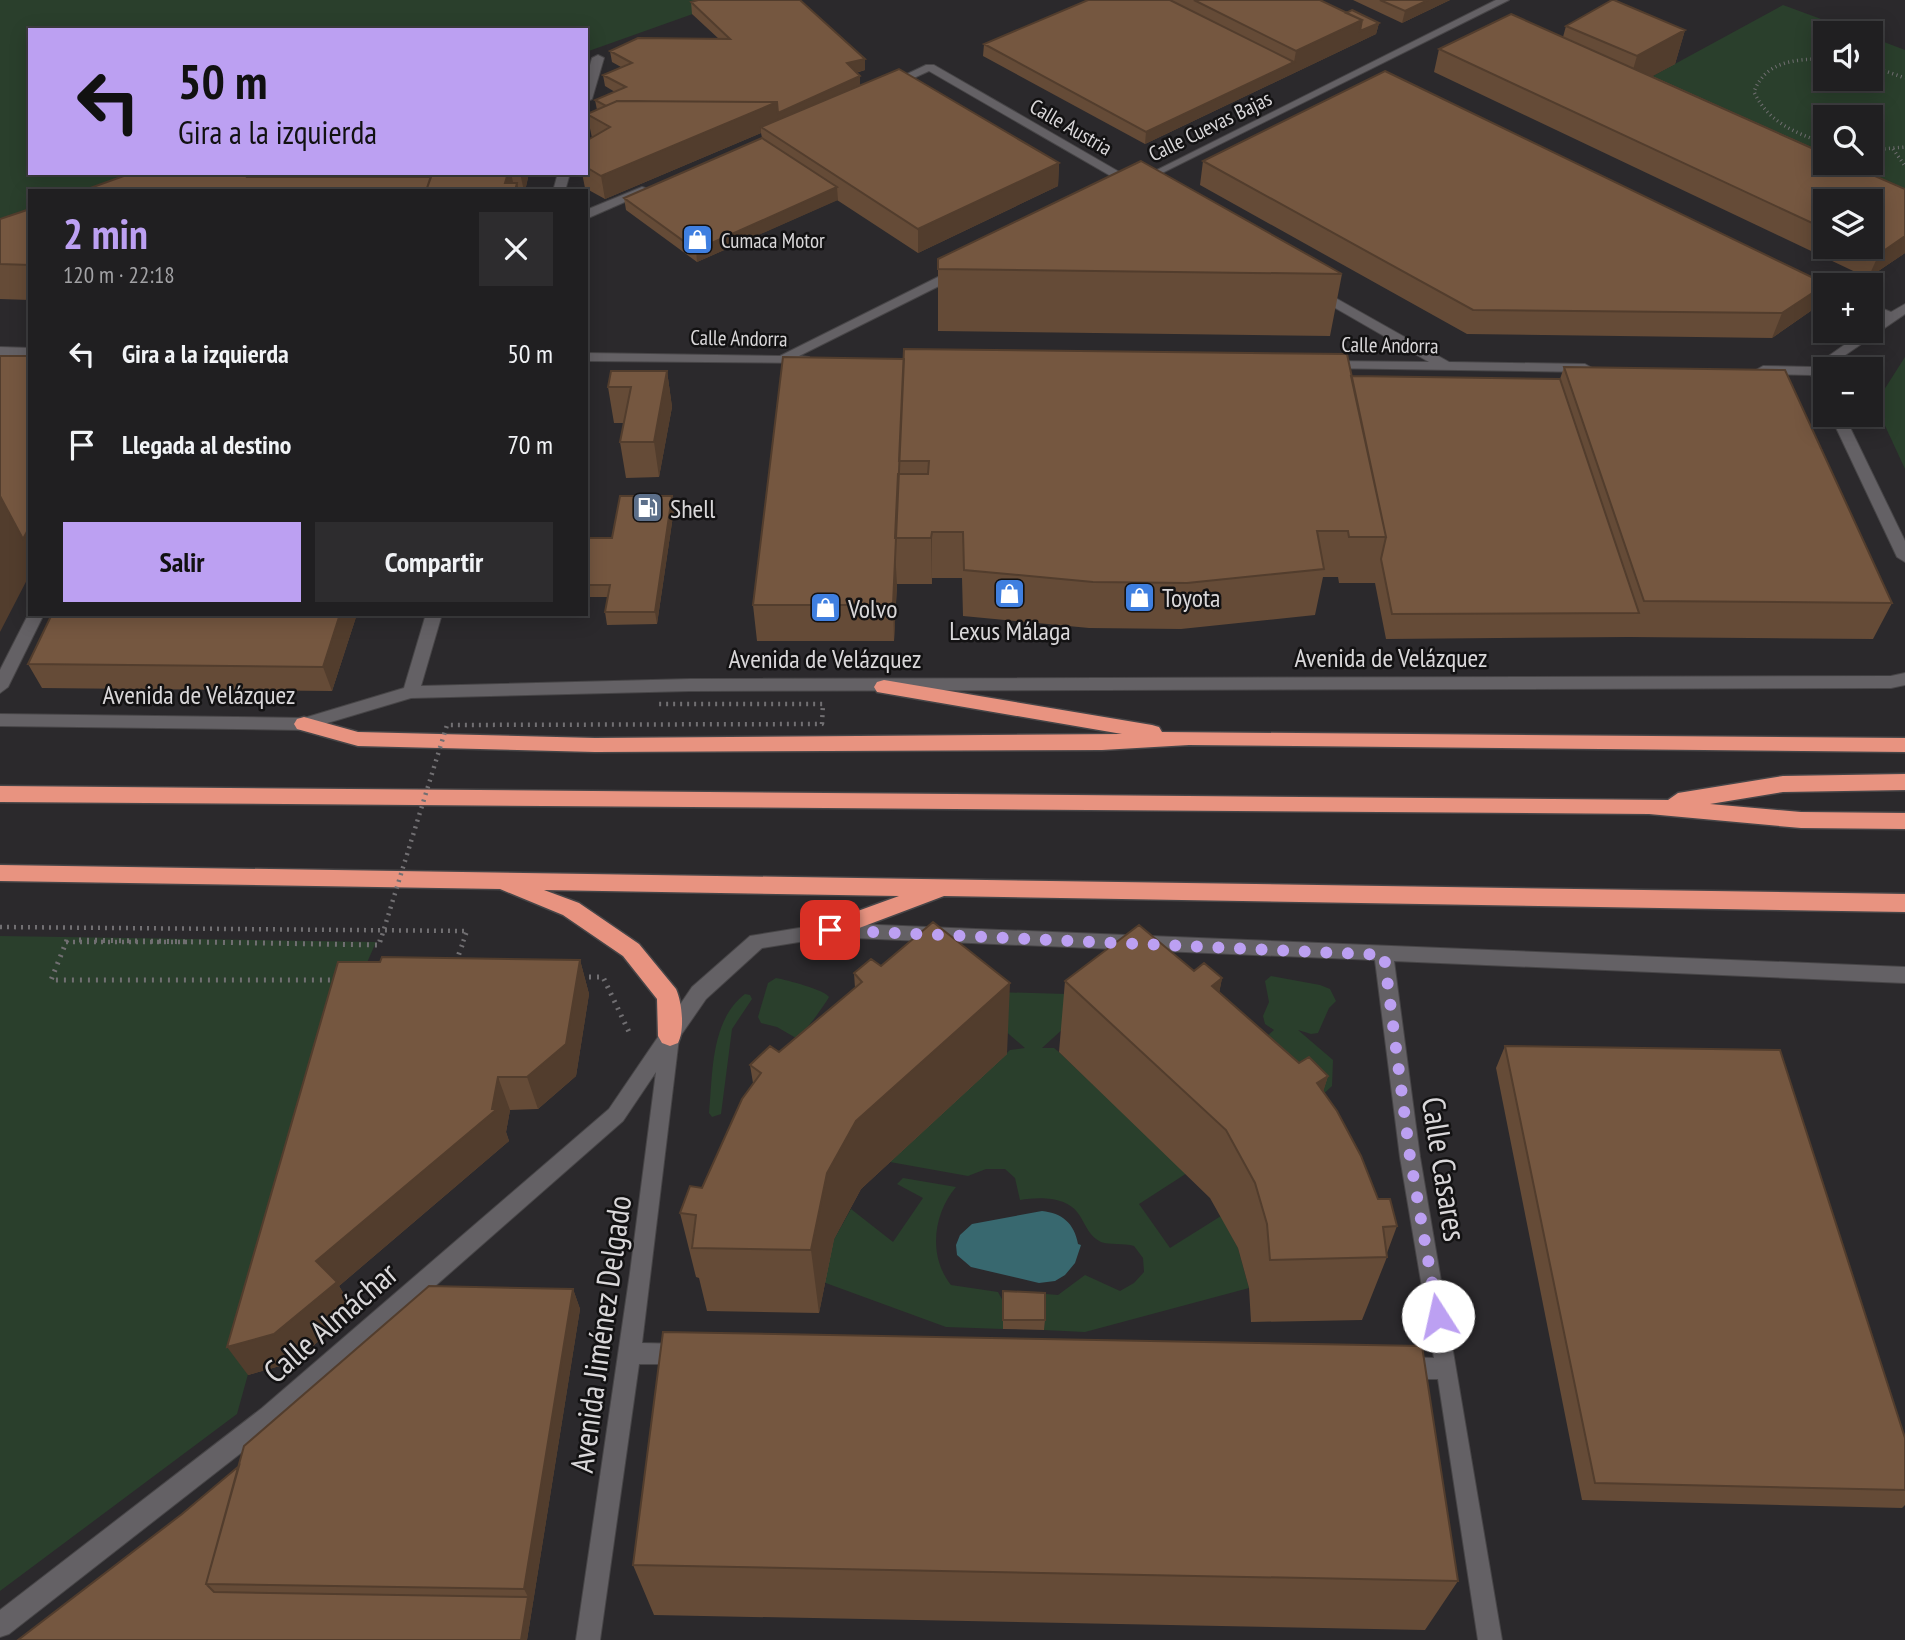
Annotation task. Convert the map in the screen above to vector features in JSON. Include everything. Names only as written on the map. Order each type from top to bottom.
[{"type":"highway","points":[[884,687],[1189,738]]},
{"type":"highway","points":[[304,723],[358,739],[595,745],[1088,744],[1189,738],[1474,743],[1905,745]]},
{"type":"highway","points":[[1649,806],[1783,784],[1905,782]]},
{"type":"highway","points":[[0,794],[1649,806],[1801,820],[1905,821]]},
{"type":"highway","points":[[0,873],[1905,902]]},
{"type":"highway","points":[[494,881],[571,909],[631,950],[668,996],[670,1036]]},
{"type":"highway","points":[[830,930],[948,887]]},
{"type":"street","name":"Calle Cuevas Bajas","points":[[1133,189],[1378,69],[1504,0]]},
{"type":"street","points":[[588,92],[598,58]]},
{"type":"street","name":"Calle Austria","points":[[879,89],[930,68],[1133,189]]},
{"type":"street","points":[[588,214],[663,182]]},
{"type":"street","points":[[781,359],[965,268]]},
{"type":"street","points":[[1309,287],[1447,366]]},
{"type":"street","points":[[1835,357],[1905,308]]},
{"type":"street","points":[[1883,313],[1891,317]]},
{"type":"street","points":[[0,351],[28,352]]},
{"type":"street","name":"Calle Andorra","points":[[588,357],[823,360]]},
{"type":"street","name":"Calle Andorra","points":[[1308,365],[1597,368]]},
{"type":"street","points":[[1747,370],[1813,371]]},
{"type":"street","points":[[1843,427],[1905,557]]},
{"type":"street","points":[[0,687],[35,616]]},
{"type":"street","points":[[411,692],[433,616]]},
{"type":"street","name":"Avenida de Velázquez","points":[[0,720],[304,723],[411,692],[690,685],[884,687],[1891,682],[1905,679]]},
{"type":"street","name":"Calle Almáchar","points":[[0,1625],[271,1416],[616,1115],[699,993],[757,941],[830,930],[1384,955]]},
{"type":"street","points":[[1384,955],[1905,975]]},
{"type":"street","name":"Calle Casares","points":[[1384,955],[1410,1157],[1447,1369],[1489,1640]]},
{"type":"street","name":"Avenida Jiménez Delgado","points":[[588,1640],[630,1353],[670,1036]]},
{"type":"street","points":[[630,1353],[699,1355]]},
{"type":"street","points":[[1378,1368],[1447,1369]]},
{"type":"path","points":[[1813,60],[1776,65],[1763,72],[1756,82],[1754,92],[1768,114],[1782,125],[1813,138]]},
{"type":"path","points":[[1883,70],[1905,78]]},
{"type":"path","points":[[1883,149],[1905,147]]},
{"type":"path","points":[[1893,149],[1905,166]]},
{"type":"path","points":[[340,980],[51,980],[67,940],[379,944],[447,725],[821,724],[823,704],[658,704]]},
{"type":"path","points":[[0,926],[467,931],[455,967]]},
{"type":"path","points":[[576,977],[603,977],[631,1035],[670,1036]]},
{"type":"green space","points":[[0,0],[732,0],[588,51],[588,28],[28,28],[28,175],[238,175],[200,189],[28,189],[28,250],[0,260]]},
{"type":"green space","points":[[1783,5],[1826,21],[1813,21],[1813,91],[1883,91],[1883,42],[1905,50],[1905,218],[1883,208],[1883,189],[1842,189],[1627,90]]},
{"type":"green space","points":[[1905,357],[1905,469],[1883,421],[1883,391]]},
{"type":"green space","points":[[0,936],[376,942],[353,995],[237,1414],[0,1591]]},
{"type":"green space","points":[[1271,976],[1320,985],[1330,989],[1336,1001],[1329,1008],[1318,1033],[1298,1030],[1333,1060],[1332,1086],[1304,1112],[1240,1060],[1274,1030],[1265,1024],[1263,1016],[1269,1002],[1265,981]]},
{"type":"green space","points":[[776,978],[813,988],[829,997],[809,1026],[796,1038],[777,1027],[761,1023],[758,1017],[768,983]]},
{"type":"green space","points":[[959,991],[1100,995],[1042,1048],[1054,1048],[1059,1052],[1187,1173],[1139,1204],[1170,1248],[1221,1216],[1238,1248],[1249,1288],[1085,1332],[1044,1330],[1046,1294],[1058,1295],[1085,1275],[1120,1291],[1134,1283],[1144,1272],[1143,1258],[1134,1246],[1097,1240],[1075,1209],[1061,1201],[1045,1198],[1020,1200],[1015,1178],[1005,1169],[986,1169],[968,1176],[890,1162],[1010,1050],[1025,1048]]},
{"type":"green space","points":[[745,994],[752,999],[732,1029],[721,1114],[712,1117],[709,1113],[711,1082],[719,1033],[725,1018]]},
{"type":"green space","points":[[903,1178],[956,1187],[938,1222],[936,1248],[939,1261],[951,1285],[998,1292],[1003,1301],[1003,1329],[946,1327],[823,1282],[834,1239],[851,1209],[893,1242],[923,1198],[897,1184]]},
{"type":"water","points":[[1042,1211],[1056,1214],[1066,1220],[1081,1245],[1075,1263],[1065,1275],[1055,1281],[1039,1283],[971,1267],[957,1255],[956,1245],[960,1235],[972,1224]]},
{"type":"building","points":[[800,0],[865,59],[847,63],[860,76],[778,113],[777,102],[617,101],[606,106],[595,100],[626,87],[603,75],[632,63],[610,51],[638,38],[730,39],[691,2]]},
{"type":"building","points":[[1088,0],[1170,0],[1294,62],[1146,132],[984,44]]},
{"type":"building","points":[[1194,0],[1320,0],[1362,20],[1296,51]]},
{"type":"building","points":[[1380,0],[1428,0],[1405,11]]},
{"type":"building","points":[[1612,0],[1685,30],[1637,56],[1566,26]]},
{"type":"building","points":[[1352,10],[1379,23],[1360,31],[1362,20],[1346,13]]},
{"type":"building","points":[[1511,14],[1813,149],[1813,175],[1873,175],[1905,189],[1905,236],[1883,251],[1883,189],[1813,189],[1813,223],[1439,49]]},
{"type":"building","points":[[899,69],[1059,163],[918,229],[761,127]]},
{"type":"building","points":[[1385,71],[1813,278],[1813,293],[1782,313],[1473,310],[1203,161]]},
{"type":"building","points":[[617,101],[777,102],[601,176],[588,168],[588,140],[610,127],[588,114]]},
{"type":"building","points":[[762,138],[837,187],[696,250],[624,198]]},
{"type":"building","points":[[1141,161],[1342,274],[938,269],[938,259]]},
{"type":"building","points":[[126,175],[431,177],[427,189],[88,189]]},
{"type":"building","points":[[308,175],[339,177],[308,177]]},
{"type":"building","points":[[431,175],[507,175],[505,183],[517,183],[516,189],[427,189]]},
{"type":"building","points":[[28,210],[28,265],[0,264],[0,219]]},
{"type":"building","points":[[904,349],[1347,354],[1386,537],[1349,537],[1348,531],[1317,531],[1324,569],[1187,583],[1093,582],[964,570],[963,532],[932,532],[931,538],[895,538],[898,474],[928,474],[929,461],[899,461]]},
{"type":"building","points":[[0,356],[28,356],[28,530],[23,539],[0,496]]},
{"type":"building","points":[[783,357],[904,359],[893,605],[753,605]]},
{"type":"building","points":[[1564,367],[1785,370],[1892,603],[1644,601]]},
{"type":"building","points":[[611,371],[667,371],[654,442],[620,442],[631,387],[608,387]]},
{"type":"building","points":[[1351,376],[1560,379],[1639,613],[1392,614],[1381,559],[1386,537]]},
{"type":"building","points":[[620,496],[672,496],[655,612],[605,612],[610,585],[588,585],[588,538],[612,538]]},
{"type":"building","points":[[51,616],[339,616],[323,667],[28,664]]},
{"type":"building","points":[[933,922],[1010,983],[856,1121],[827,1173],[811,1250],[692,1248],[696,1215],[680,1213],[690,1186],[702,1188],[742,1099],[761,1073],[750,1065],[770,1046],[779,1052],[862,982],[854,973],[871,959],[881,966]]},
{"type":"building","points":[[1139,925],[1194,971],[1204,963],[1222,978],[1212,986],[1299,1063],[1309,1057],[1328,1076],[1317,1083],[1337,1111],[1361,1156],[1378,1199],[1390,1199],[1397,1226],[1383,1227],[1387,1257],[1270,1260],[1267,1224],[1255,1183],[1226,1130],[1065,981]]},
{"type":"building","points":[[382,957],[580,960],[566,1044],[527,1077],[498,1077],[492,1109],[497,1109],[316,1261],[337,1282],[274,1334],[227,1347],[338,962],[380,962]]},
{"type":"building","points":[[1505,1046],[1780,1050],[1905,1438],[1905,1490],[1595,1483]]},
{"type":"building","points":[[429,1286],[573,1289],[524,1589],[206,1584],[244,1446]]},
{"type":"building","points":[[1003,1291],[1045,1293],[1045,1320],[1003,1320]]},
{"type":"building","points":[[663,1332],[1422,1346],[1458,1581],[633,1565]]},
{"type":"building","points":[[239,1466],[206,1584],[214,1592],[528,1597],[521,1640],[18,1640],[182,1514]]},
{"type":"place","name":"Cumaca Motor","points":[[698,240]]},
{"type":"place","name":"Shell","points":[[647,508]]},
{"type":"place","name":"Lexus Málaga","points":[[1010,594]]},
{"type":"place","name":"Toyota","points":[[1139,597]]},
{"type":"place","name":"Volvo","points":[[825,608]]},
{"type":"route","points":[[830,930],[1384,955],[1410,1157],[1438,1316]]}]
